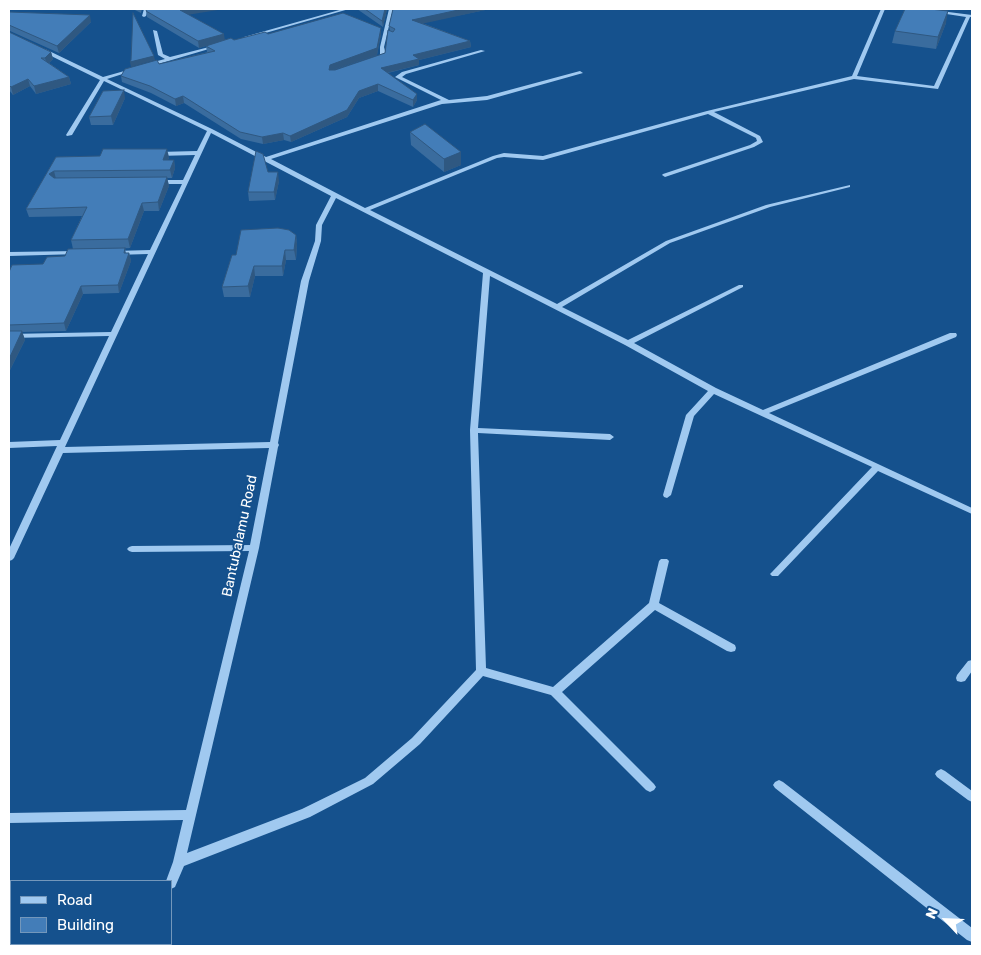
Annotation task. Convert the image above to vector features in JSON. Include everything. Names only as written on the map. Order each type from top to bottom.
[{"type":"street","points":[[144,16],[146,9]]},
{"type":"street","points":[[244,38],[347,9]]},
{"type":"street","points":[[368,63],[380,59],[383,55],[382,46],[391,9]]},
{"type":"street","points":[[854,77],[884,9]]},
{"type":"street","points":[[365,210],[495,157],[504,155],[543,158],[709,112],[854,77],[936,88],[971,16],[916,9]]},
{"type":"street","points":[[155,31],[161,55],[169,59]]},
{"type":"street","points":[[69,134],[104,78],[225,43]]},
{"type":"street","points":[[35,46],[210,130],[334,195],[628,343],[713,390],[972,511]]},
{"type":"street","points":[[447,101],[398,78],[404,73],[483,52]]},
{"type":"street","points":[[266,159],[447,101],[488,98],[580,73]]},
{"type":"street","points":[[665,175],[760,142],[761,140],[758,137],[709,112]]},
{"type":"street","points":[[9,558],[210,130]]},
{"type":"street","points":[[150,154],[199,153]]},
{"type":"street","points":[[146,182],[186,182]]},
{"type":"street","points":[[557,307],[668,242],[768,206],[848,186]]},
{"type":"street","name":"Bantubalamu Road","points":[[172,880],[179,862],[254,548],[306,280],[318,241],[319,225],[334,195]]},
{"type":"street","points":[[105,253],[152,252]]},
{"type":"street","points":[[9,254],[86,253]]},
{"type":"street","points":[[179,862],[306,813],[369,780],[416,741],[481,671],[474,430],[487,271]]},
{"type":"street","points":[[628,343],[742,286]]},
{"type":"street","points":[[9,336],[114,334]]},
{"type":"street","points":[[763,414],[953,335]]},
{"type":"street","points":[[667,494],[690,415],[713,390]]},
{"type":"street","points":[[474,430],[610,437]]},
{"type":"street","points":[[9,445],[275,445]]},
{"type":"street","points":[[775,574],[877,467]]},
{"type":"street","points":[[132,549],[254,548]]},
{"type":"street","points":[[556,692],[654,605],[664,561]]},
{"type":"street","points":[[654,605],[731,648]]},
{"type":"street","points":[[961,678],[972,664]]},
{"type":"street","points":[[481,671],[556,692],[650,787]]},
{"type":"street","points":[[941,774],[972,797]]},
{"type":"street","points":[[778,785],[972,936]]},
{"type":"street","points":[[9,818],[190,815]]},
{"type":"building","points":[[147,9],[187,9],[180,10],[224,34],[198,41],[146,11]]},
{"type":"building","points":[[365,9],[385,9],[382,21]]},
{"type":"building","points":[[393,9],[463,9],[412,20],[470,41],[413,55],[419,59],[381,68],[417,94],[413,100],[378,84],[359,91],[347,110],[290,136],[283,133],[262,137],[240,132],[183,96],[175,99],[150,86],[121,76],[125,69],[157,60],[159,64],[215,51],[206,46],[231,38],[234,40],[265,32],[268,34],[343,13],[381,28],[377,48],[330,65],[329,70],[335,70],[385,53],[388,30],[393,32],[395,29],[389,26]]},
{"type":"building","points":[[905,9],[948,11],[938,37],[895,31]]},
{"type":"building","points":[[9,12],[90,15],[57,46],[9,25]]},
{"type":"building","points":[[133,13],[154,56],[130,62],[131,60]]},
{"type":"building","points":[[9,32],[51,52],[45,58],[41,58],[69,77],[34,86],[28,79],[11,87],[9,85]]},
{"type":"building","points":[[124,90],[111,116],[89,117],[103,91]]},
{"type":"building","points":[[425,124],[461,152],[444,159],[410,132]]},
{"type":"building","points":[[103,149],[167,149],[163,160],[174,160],[170,170],[54,171],[49,174],[54,178],[167,177],[158,202],[142,203],[128,239],[71,240],[87,207],[26,209],[56,157],[100,156]]},
{"type":"building","points":[[256,151],[263,154],[268,172],[278,172],[274,192],[248,192]]},
{"type":"building","points":[[278,228],[289,230],[296,235],[294,250],[285,250],[282,266],[254,266],[248,286],[222,287],[232,255],[236,255],[241,230]]},
{"type":"building","points":[[125,248],[124,253],[129,253],[118,285],[81,286],[64,323],[9,325],[9,272],[12,265],[43,264],[47,257],[65,256],[68,249]]},
{"type":"building","points":[[9,331],[22,331],[9,359]]}]
